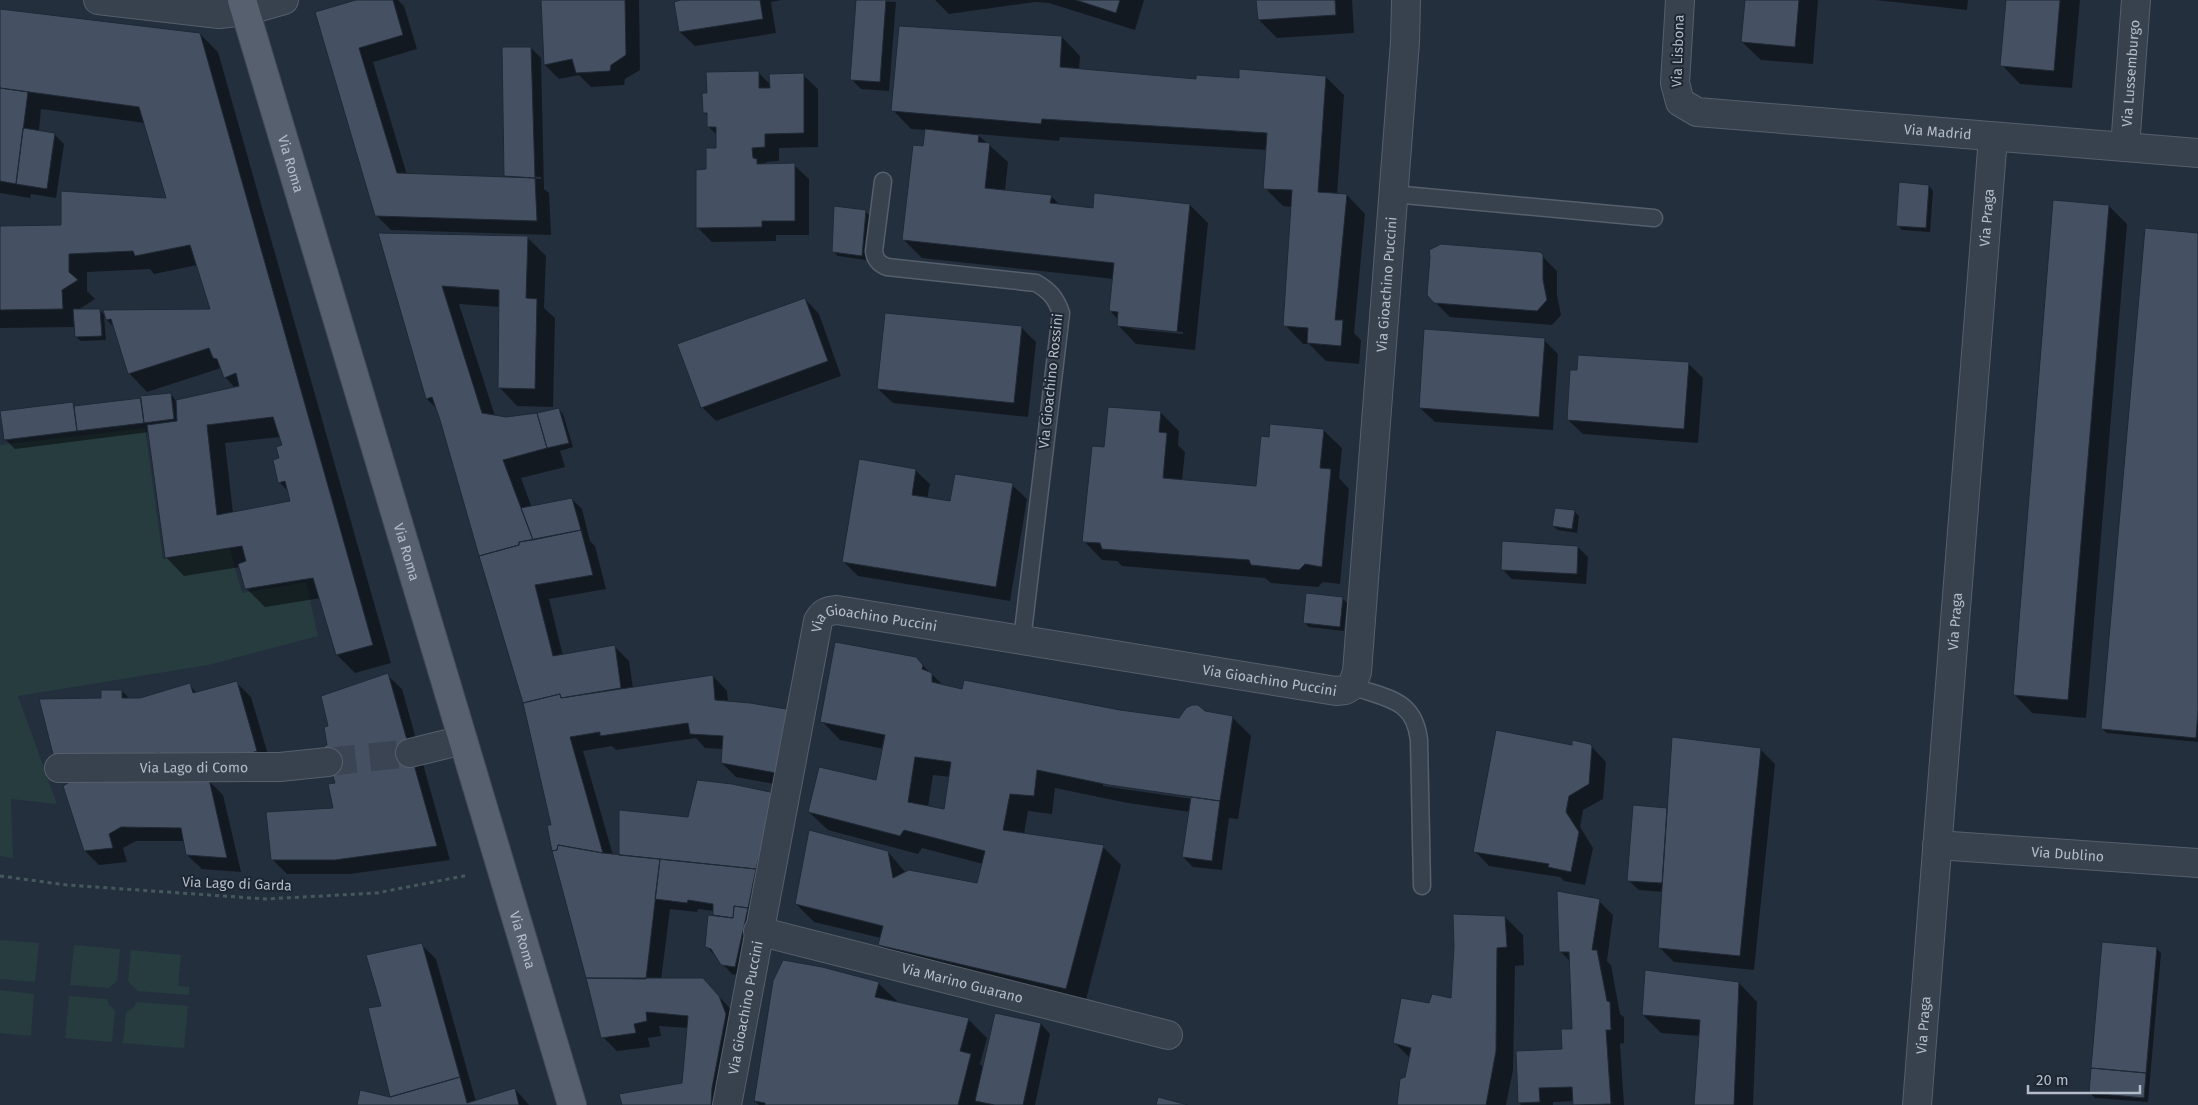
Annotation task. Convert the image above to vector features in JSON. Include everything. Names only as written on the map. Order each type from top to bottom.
[{"type":"main road","name":"Via Roma","points":[[244,6],[572,1105]]},
{"type":"street","points":[[98,0],[219,14],[244,6],[284,0]]},
{"type":"street","name":"Via Gioachino Puccini","points":[[727,1105],[758,931],[818,621],[822,615],[828,611],[837,610],[1336,691],[1345,690],[1352,686],[1357,672],[1405,42],[1406,0]]},
{"type":"street","name":"Via Lisbona","points":[[1680,0],[1675,84],[1680,102]]},
{"type":"street","name":"Via Lussemburgo","points":[[2124,147],[2136,0]]},
{"type":"street","name":"Via Madrid","points":[[1680,102],[1697,112],[2198,153]]},
{"type":"street","name":"Via Praga","points":[[1917,1105],[1992,137]]},
{"type":"street","points":[[410,752],[463,740]]},
{"type":"street","name":"Via Lago di Como","points":[[60,768],[280,767],[328,762]]},
{"type":"street","name":"Via Dublino","points":[[1937,845],[2198,863]]},
{"type":"street","name":"Via Marino Guarano","points":[[758,931],[1168,1036]]},
{"type":"lane","name":"Via Gioachino Rossini","points":[[883,181],[874,251],[875,257],[881,265],[1036,283],[1045,288],[1056,299],[1061,313],[1022,640]]},
{"type":"lane","points":[[1393,194],[1654,218]]},
{"type":"lane","name":"Via Gioachino Puccini","points":[[1352,686],[1402,705],[1415,720],[1419,740],[1422,886]]},
{"type":"path","name":"Via Lago di Garda","points":[[0,876],[67,885],[266,899],[377,893],[501,868]]},
{"type":"green space","points":[[145,428],[163,559],[230,549],[242,593],[306,582],[318,636],[208,665],[18,696],[57,804],[11,799],[13,858],[0,856],[0,445]]},
{"type":"green space","points":[[0,940],[39,943],[35,982],[0,979]]},
{"type":"green space","points":[[74,945],[120,949],[117,981],[109,988],[70,985]]},
{"type":"green space","points":[[131,950],[181,955],[178,986],[189,987],[189,995],[138,991],[128,981]]},
{"type":"green space","points":[[0,990],[34,994],[31,1036],[0,1033]]},
{"type":"green space","points":[[69,996],[107,999],[109,1005],[115,1010],[112,1042],[65,1038]]},
{"type":"green space","points":[[137,1002],[188,1006],[184,1048],[123,1043],[126,1012],[133,1008]]},
{"type":"building","points":[[356,0],[393,0],[403,35],[359,48],[397,173],[535,178],[537,221],[375,216],[315,12]]},
{"type":"building","points":[[541,0],[625,0],[626,55],[611,65],[610,71],[576,73],[572,59],[544,65]]},
{"type":"building","points":[[681,0],[760,0],[763,19],[679,32],[674,2]]},
{"type":"building","points":[[856,0],[886,0],[880,82],[850,80]]},
{"type":"building","points":[[1076,0],[1120,0],[1116,13]]},
{"type":"building","points":[[1256,0],[1335,0],[1336,15],[1258,20]]},
{"type":"building","points":[[1745,0],[1799,0],[1795,47],[1741,42]]},
{"type":"building","points":[[2006,0],[2060,0],[2054,71],[2000,66]]},
{"type":"building","points":[[0,9],[200,33],[373,645],[336,655],[313,578],[245,589],[238,564],[246,561],[242,546],[165,558],[147,425],[177,421],[176,400],[239,386],[236,373],[224,378],[217,359],[213,358],[209,348],[128,374],[111,319],[106,320],[103,310],[210,309],[190,245],[135,256],[133,251],[69,254],[69,272],[78,280],[62,290],[63,309],[0,310],[0,226],[61,225],[61,191],[166,198],[139,107],[0,88]],"holes":[[[273,417],[282,445],[276,447],[279,458],[273,460],[278,483],[285,481],[290,501],[217,515],[207,425]]]},
{"type":"building","points":[[899,26],[1062,36],[1060,67],[1196,79],[1196,75],[1239,78],[1239,69],[1326,76],[1318,192],[1347,194],[1335,320],[1343,320],[1341,346],[1307,343],[1308,328],[1283,326],[1292,190],[1263,189],[1267,133],[1042,119],[1041,124],[891,111]]},
{"type":"building","points":[[502,47],[531,47],[535,178],[504,176]]},
{"type":"building","points":[[759,71],[759,88],[770,88],[769,74],[804,73],[804,133],[765,134],[765,147],[752,148],[753,158],[757,159],[757,164],[795,163],[795,221],[762,221],[762,227],[696,228],[696,170],[706,169],[706,148],[716,148],[716,127],[707,127],[707,113],[703,113],[702,93],[707,93],[706,72]]},
{"type":"building","points":[[0,88],[28,92],[16,184],[0,181]]},
{"type":"building","points":[[23,128],[55,133],[47,189],[16,184]]},
{"type":"building","points":[[925,129],[979,135],[978,142],[990,143],[985,188],[1052,195],[1050,203],[1093,208],[1094,193],[1190,204],[1177,332],[1117,326],[1118,312],[1109,311],[1114,263],[902,240],[913,145],[923,146]]},
{"type":"building","points":[[1899,182],[1929,185],[1926,228],[1896,226]]},
{"type":"building","points":[[2053,200],[2109,205],[2068,700],[2013,695]]},
{"type":"building","points":[[834,206],[866,210],[862,256],[832,252]]},
{"type":"building","points":[[2145,228],[2198,233],[2198,710],[2196,738],[2101,729]]},
{"type":"building","points":[[378,233],[528,236],[526,298],[537,299],[535,389],[498,388],[499,290],[442,286],[482,413],[506,417],[537,413],[547,448],[503,460],[533,540],[519,542],[519,545],[479,556],[440,420],[432,397],[426,399]]},
{"type":"building","points":[[1441,244],[1540,252],[1543,255],[1543,280],[1547,300],[1537,311],[1434,303],[1427,295],[1429,250]]},
{"type":"building","points":[[805,298],[828,361],[701,408],[677,344]]},
{"type":"building","points":[[73,309],[100,309],[102,336],[75,337]]},
{"type":"building","points":[[885,313],[1022,326],[1014,403],[877,389]]},
{"type":"building","points":[[1424,329],[1545,338],[1539,417],[1419,408]]},
{"type":"building","points":[[1578,355],[1689,362],[1684,429],[1567,420],[1570,370],[1577,370]]},
{"type":"building","points":[[171,393],[174,419],[144,423],[140,396]]},
{"type":"building","points":[[141,398],[144,423],[77,431],[74,406]]},
{"type":"building","points":[[73,402],[77,431],[4,440],[0,411]]},
{"type":"building","points":[[1108,407],[1161,411],[1159,432],[1167,433],[1163,478],[1256,486],[1261,436],[1269,437],[1270,424],[1324,429],[1320,468],[1331,469],[1322,567],[1305,564],[1299,570],[1251,565],[1249,560],[1102,549],[1100,543],[1082,542],[1092,446],[1104,447]]},
{"type":"building","points":[[559,408],[569,443],[547,448],[537,413]]},
{"type":"building","points":[[859,459],[916,469],[912,495],[950,501],[955,474],[1013,483],[996,587],[842,562]]},
{"type":"building","points":[[572,498],[581,530],[533,540],[521,508]]},
{"type":"building","points":[[1555,508],[1575,510],[1572,529],[1552,526]]},
{"type":"building","points":[[581,530],[593,575],[535,585],[553,656],[615,645],[621,688],[561,698],[560,694],[523,703],[479,556],[519,545],[519,542]]},
{"type":"building","points":[[1502,541],[1578,546],[1577,574],[1501,570]]},
{"type":"building","points":[[1306,593],[1343,597],[1340,627],[1303,623]]},
{"type":"building","points":[[835,642],[916,657],[923,665],[922,669],[932,673],[932,682],[962,689],[964,680],[1120,710],[1179,718],[1186,708],[1192,705],[1198,705],[1205,711],[1233,716],[1220,801],[1109,785],[1037,770],[1034,796],[1010,794],[1003,830],[1104,845],[1066,989],[878,945],[883,926],[795,904],[809,830],[888,851],[893,878],[909,870],[977,883],[985,851],[904,830],[900,836],[808,812],[819,767],[876,780],[885,735],[820,722]],"holes":[[[915,757],[951,762],[944,809],[908,802]]]},
{"type":"building","points":[[388,673],[437,846],[335,860],[271,860],[266,812],[333,808],[328,784],[335,783],[324,746],[327,745],[324,727],[328,726],[321,696]]},
{"type":"building","points":[[713,675],[715,700],[750,703],[792,710],[776,773],[721,763],[723,736],[690,734],[688,723],[600,736],[600,732],[570,737],[603,853],[558,845],[557,850],[552,851],[547,825],[551,825],[523,703],[560,694],[561,698]]},
{"type":"building","points":[[237,681],[257,751],[237,758],[161,760],[160,753],[55,762],[39,699],[101,698],[101,690],[122,690],[122,698],[140,698],[190,683],[193,693]]},
{"type":"building","points":[[1496,730],[1572,745],[1572,740],[1592,746],[1589,784],[1569,796],[1566,812],[1579,832],[1571,872],[1548,867],[1549,864],[1473,852]]},
{"type":"building","points":[[1672,737],[1761,748],[1740,956],[1658,948]]},
{"type":"building","points":[[209,779],[227,858],[186,855],[181,828],[121,827],[109,834],[113,848],[84,851],[63,786],[71,781]]},
{"type":"building","points":[[697,780],[732,784],[775,793],[756,869],[619,855],[619,810],[688,817]]},
{"type":"building","points":[[1191,797],[1220,801],[1212,861],[1182,857]]},
{"type":"building","points":[[1633,805],[1667,808],[1662,883],[1627,881]]},
{"type":"building","points":[[558,845],[603,853],[660,859],[646,979],[586,978],[552,851],[557,850]]},
{"type":"building","points":[[660,859],[756,869],[748,908],[734,906],[733,918],[713,915],[713,904],[688,900],[687,903],[655,899]]},
{"type":"building","points":[[1557,891],[1600,899],[1592,950],[1597,950],[1607,1001],[1610,1002],[1611,1030],[1606,1030],[1611,1104],[1573,1105],[1572,1087],[1539,1088],[1540,1102],[1518,1103],[1516,1051],[1562,1049],[1561,1029],[1572,1029],[1569,952],[1559,952]]},
{"type":"building","points":[[734,906],[748,908],[735,967],[721,965],[711,949],[705,947],[708,915],[733,918]]},
{"type":"building","points":[[1453,914],[1505,916],[1507,947],[1497,948],[1496,1051],[1486,1105],[1397,1105],[1400,1079],[1405,1077],[1411,1048],[1393,1043],[1401,998],[1429,1003],[1432,994],[1451,998],[1454,947]]},
{"type":"building","points":[[2102,942],[2157,947],[2146,1073],[2091,1068]]},
{"type":"building","points":[[422,943],[460,1077],[390,1097],[368,1008],[381,1006],[366,955]]},
{"type":"building","points":[[783,960],[822,967],[879,982],[875,997],[969,1018],[960,1051],[971,1054],[958,1105],[765,1105],[765,1103],[754,1101],[773,981]]},
{"type":"building","points":[[1645,970],[1739,982],[1734,1105],[1694,1105],[1700,1020],[1642,1015]]},
{"type":"building","points":[[586,978],[703,978],[719,996],[726,1014],[712,1088],[711,1105],[622,1105],[619,1094],[682,1083],[688,1016],[646,1012],[647,1021],[634,1024],[636,1033],[601,1038]]},
{"type":"building","points":[[995,1013],[1041,1023],[1023,1105],[995,1105],[975,1101]]},
{"type":"building","points":[[2091,1068],[2146,1073],[2144,1098],[2089,1093]]},
{"type":"building","points":[[460,1077],[467,1103],[515,1088],[519,1105],[357,1105],[360,1090],[390,1097]]},
{"type":"building","points":[[1158,1097],[1188,1105],[1156,1105]]},
{"type":"tunnel","points":[[328,762],[410,753]]}]
